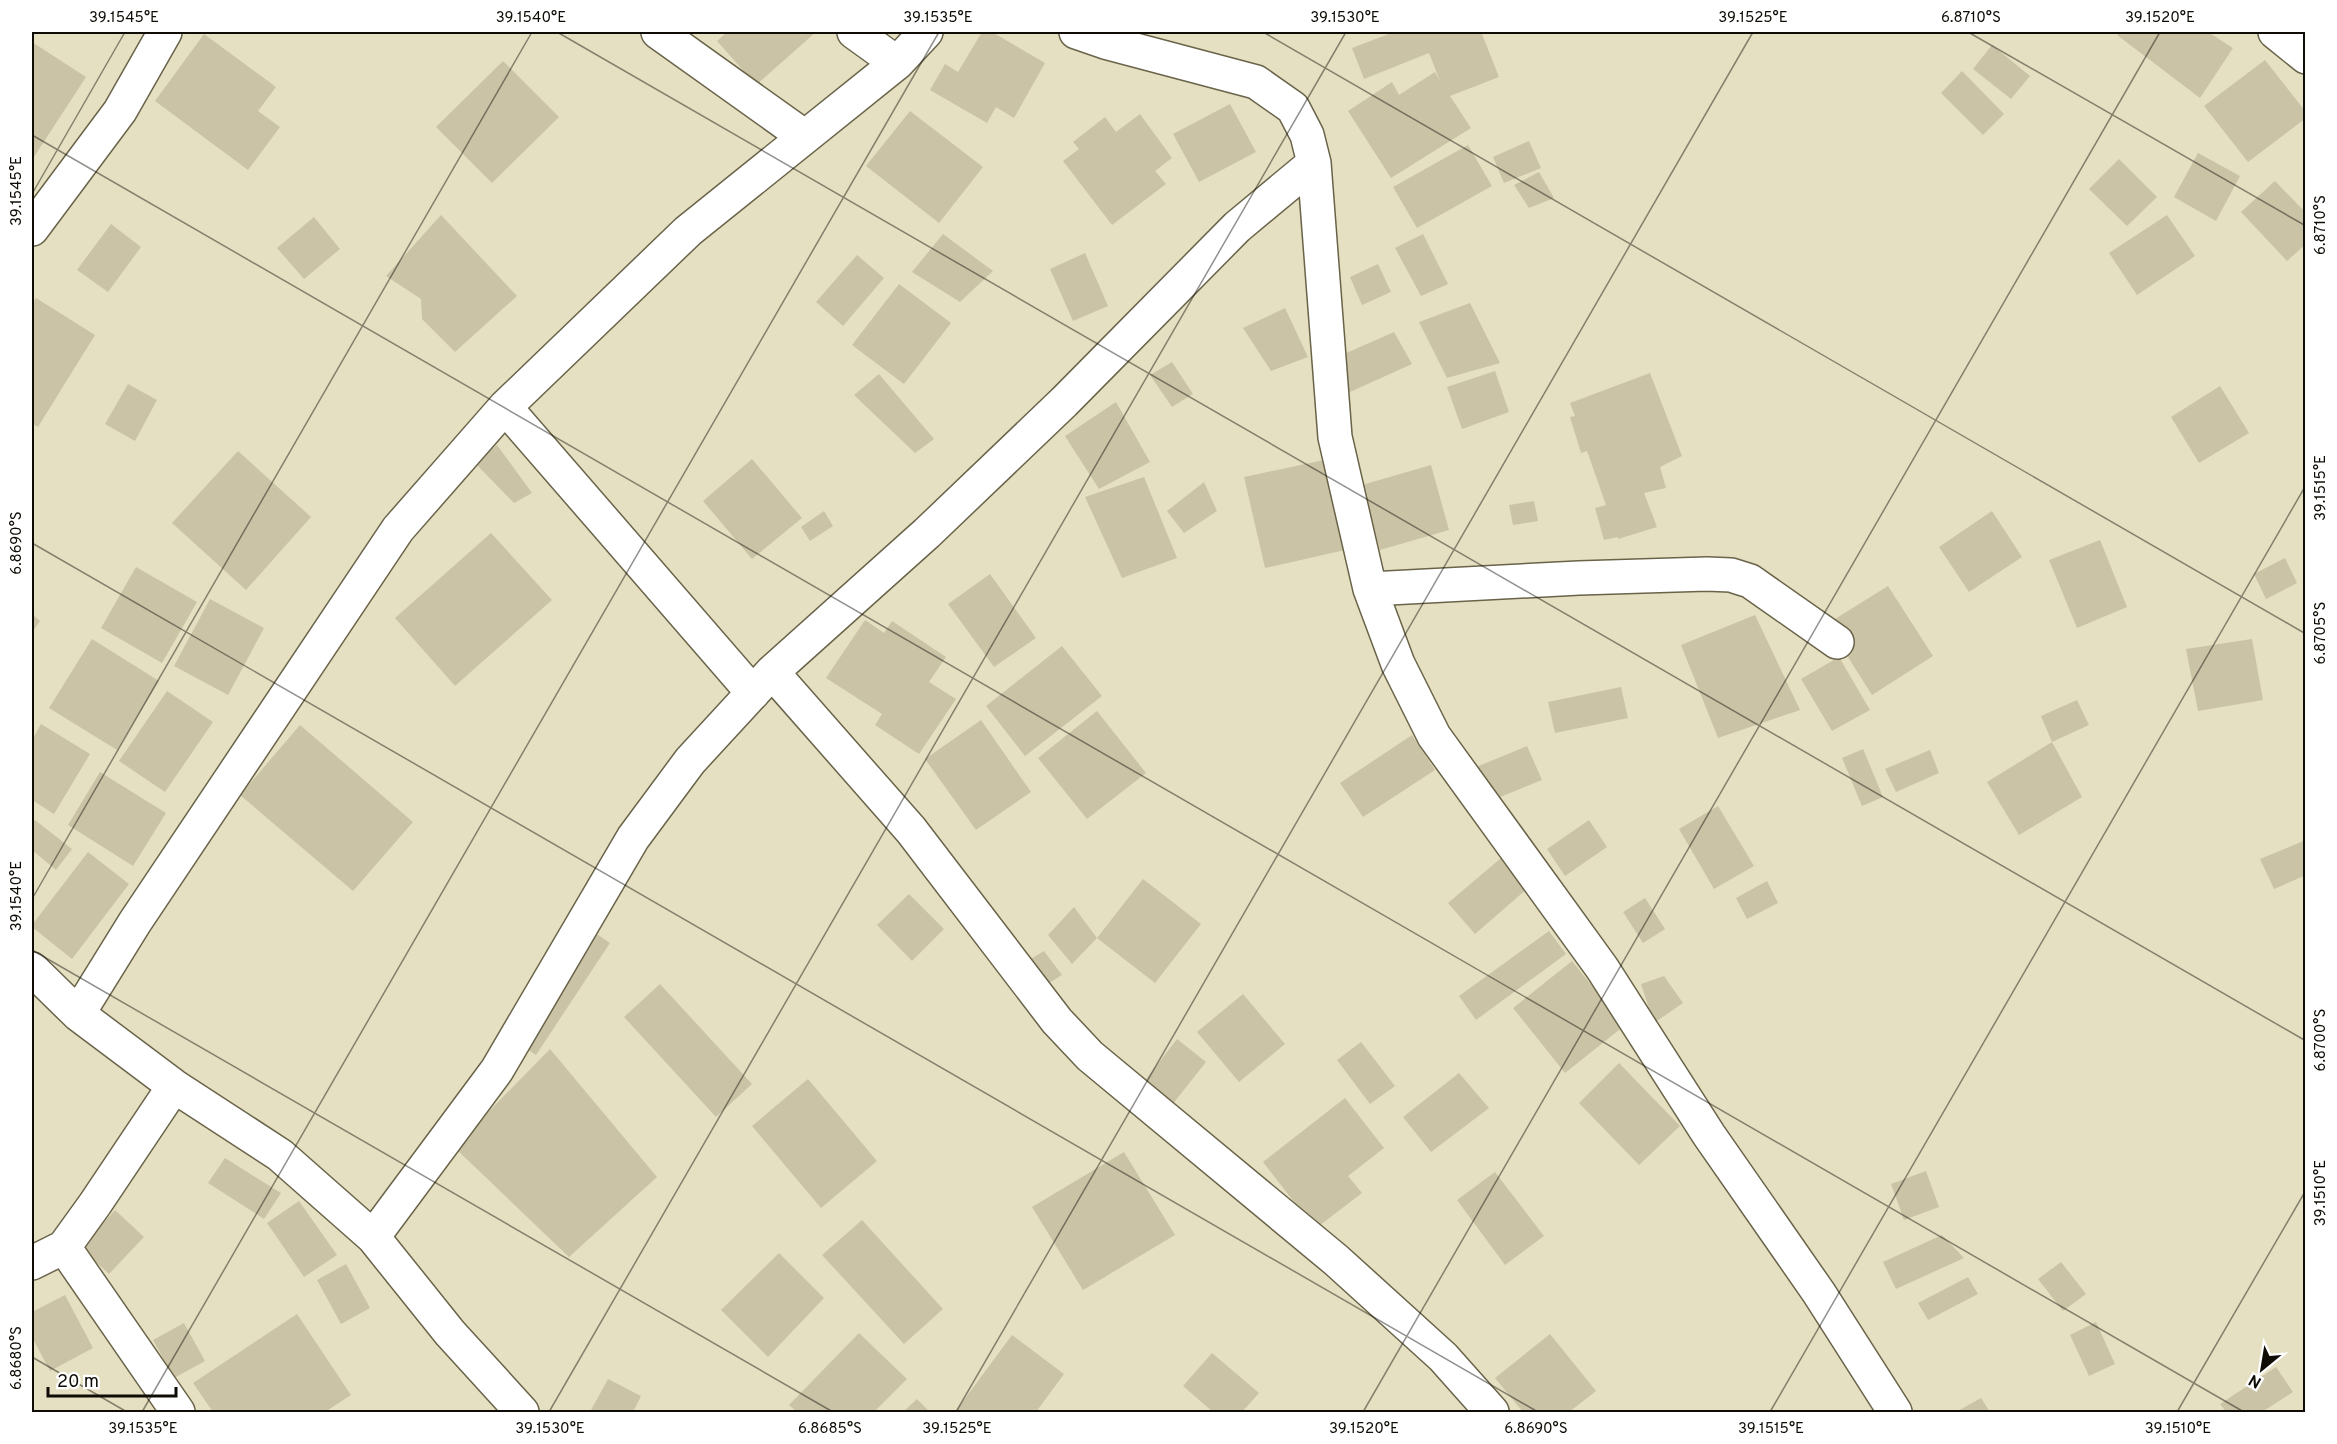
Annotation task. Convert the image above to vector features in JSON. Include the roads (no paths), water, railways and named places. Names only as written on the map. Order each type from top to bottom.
[{"type":"street","points":[[32,230],[120,111],[165,32]]},
{"type":"street","points":[[657,32],[805,137]]},
{"type":"street","points":[[854,32],[897,63]]},
{"type":"street","points":[[78,1014],[135,922],[398,529],[505,407],[688,231],[897,63],[926,32]]},
{"type":"street","points":[[1076,32],[1105,42],[1256,82],[1293,108],[1307,135],[1314,163],[1335,437],[1370,589],[1398,664],[1434,736],[1602,968],[1709,1135],[1819,1293],[1895,1413]]},
{"type":"street","points":[[2275,32],[2306,57]]},
{"type":"street","points":[[373,1237],[497,1070],[633,838],[690,761],[762,682],[936,525],[1064,402],[1237,227],[1314,163]]},
{"type":"street","points":[[505,407],[762,682],[911,830],[1057,1021],[1090,1056],[1336,1260],[1443,1357],[1492,1413]]},
{"type":"street","points":[[1370,589],[1590,578],[1707,574],[1731,576],[1750,581],[1837,642]]},
{"type":"street","points":[[32,969],[78,1014],[174,1086],[280,1155],[373,1237],[450,1333],[522,1413]]},
{"type":"street","points":[[32,1263],[64,1247],[174,1086]]},
{"type":"street","points":[[64,1247],[178,1413]]}]
